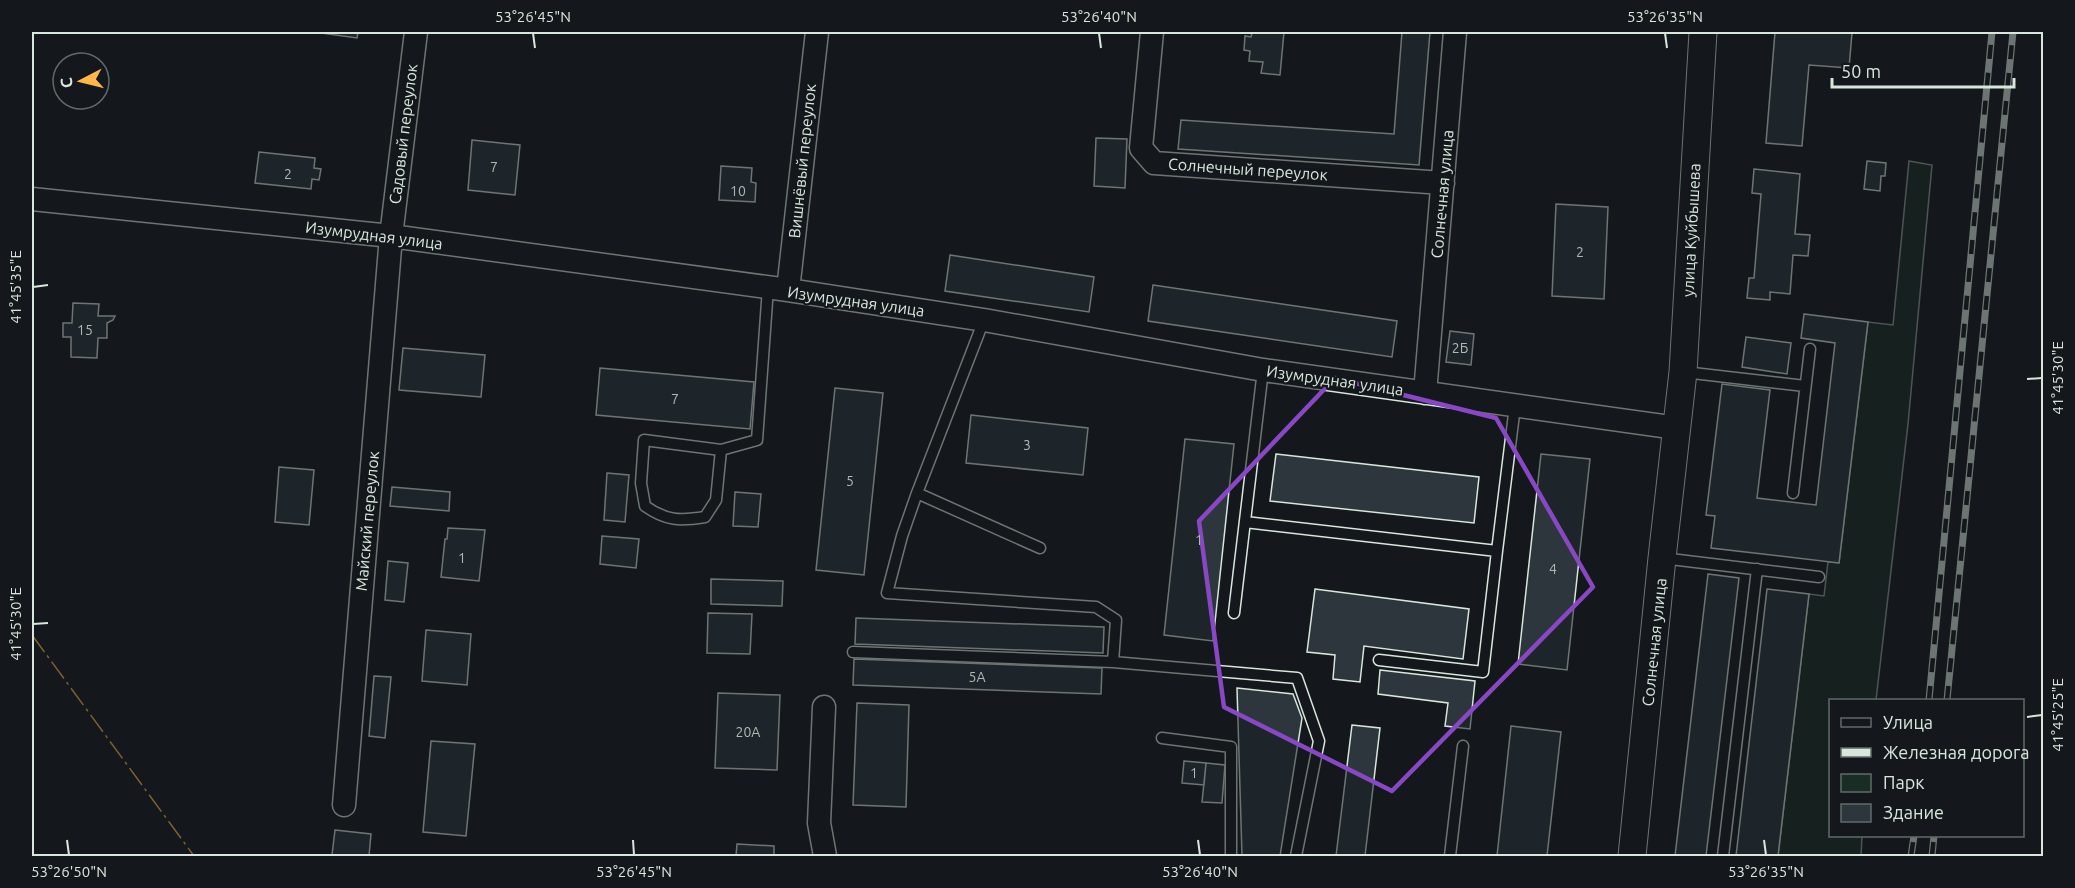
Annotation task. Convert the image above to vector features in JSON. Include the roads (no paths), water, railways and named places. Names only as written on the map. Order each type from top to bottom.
[{"type":"street","name":"Садовый переулок","points":[[391,236],[416,32]]},
{"type":"street","name":"Вишнёвый переулок","points":[[778,289],[817,32]]},
{"type":"street","name":"Солнечный переулок","points":[[1152,32],[1141,148],[1154,163],[1443,183]]},
{"type":"street","name":"Солнечная улица","points":[[1425,393],[1455,32]]},
{"type":"street","name":"улица Куйбышева","points":[[1677,428],[1683,372],[1703,32]]},
{"type":"street","name":"Изумрудная улица","points":[[32,199],[391,236],[778,289],[984,320],[1263,370],[1677,428]]},
{"type":"street","name":"Майский переулок","points":[[344,805],[391,236]]},
{"type":"street","name":"Солнечная улица","points":[[1632,856],[1677,428]]},
{"type":"street","points":[[824,707],[819,823],[825,856]]},
{"type":"lane","points":[[721,450],[716,500],[705,517],[681,521],[654,513],[645,506],[640,483],[644,440],[721,450],[757,440],[778,289]]},
{"type":"lane","points":[[984,320],[917,493],[902,536],[887,593],[1096,607],[1116,620],[1113,662]]},
{"type":"lane","points":[[1793,493],[1810,349]]},
{"type":"lane","points":[[1234,613],[1263,370]]},
{"type":"lane","points":[[1683,372],[1805,386]]},
{"type":"lane","points":[[1379,660],[1483,672],[1515,406]]},
{"type":"lane","points":[[917,493],[1040,548]]},
{"type":"lane","points":[[1245,522],[1497,551]]},
{"type":"lane","points":[[1662,558],[1819,577]]},
{"type":"lane","points":[[1723,856],[1757,569]]},
{"type":"lane","points":[[853,652],[1113,662],[1297,678],[1319,741],[1296,856]]},
{"type":"lane","points":[[1162,738],[1231,747],[1231,856]]},
{"type":"lane","points":[[1450,856],[1463,746]]},
{"type":"railway","points":[[1929,699],[1992,32]]},
{"type":"railway","points":[[1947,699],[2013,32]]},
{"type":"railway","points":[[1911,856],[1914,837]]},
{"type":"railway","points":[[1932,856],[1934,837]]}]
